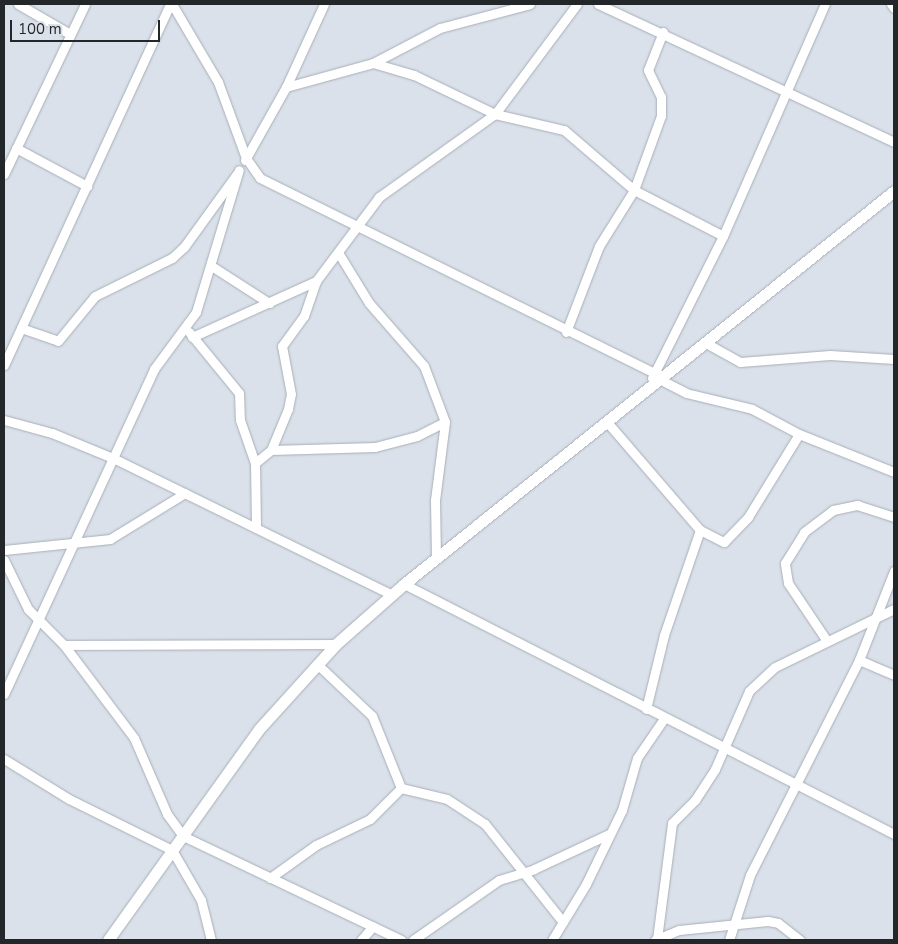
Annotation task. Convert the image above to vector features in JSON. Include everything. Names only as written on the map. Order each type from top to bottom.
[{"type":"street","points":[[18,4],[70,34]]},
{"type":"street","points":[[4,174],[85,4]]},
{"type":"street","points":[[171,4],[218,82],[246,158],[260,178],[280,191],[657,376],[686,393],[752,409],[799,434],[894,472]]},
{"type":"street","points":[[4,365],[171,4]]},
{"type":"street","points":[[21,328],[58,341],[103,290],[172,258],[184,247],[246,158],[286,87],[324,4]]},
{"type":"street","points":[[286,87],[373,63],[440,28],[530,4]]},
{"type":"street","points":[[256,463],[271,450],[291,398],[282,346],[304,316],[316,281],[339,254],[379,197],[495,114],[577,4]]},
{"type":"street","points":[[598,4],[786,89],[894,142]]},
{"type":"street","points":[[108,940],[259,729],[336,644],[404,584],[607,422],[648,387],[657,376],[723,236],[825,4]]},
{"type":"street","points":[[892,4],[894,8]]},
{"type":"street","points":[[566,332],[613,218],[634,190],[661,116],[661,97],[648,70],[662,32]]},
{"type":"street","points":[[373,63],[414,75],[495,114],[564,130],[634,190],[723,236]]},
{"type":"street","points":[[16,148],[87,186]]},
{"type":"street","points":[[4,694],[77,543],[154,369],[187,327],[213,266],[239,170]]},
{"type":"street","points":[[657,376],[704,342],[894,191]]},
{"type":"street","points":[[339,254],[369,303],[424,366],[445,422],[435,500],[436,559]]},
{"type":"street","points":[[213,266],[269,303]]},
{"type":"street","points":[[192,337],[316,281]]},
{"type":"street","points":[[187,327],[192,337],[239,393],[240,420],[256,463],[256,528]]},
{"type":"street","points":[[704,342],[740,362],[830,355],[894,360]]},
{"type":"street","points":[[4,420],[52,433],[115,459],[392,595]]},
{"type":"street","points":[[271,450],[376,447],[417,436],[445,422]]},
{"type":"street","points":[[607,422],[700,530],[727,542],[760,500],[799,434]]},
{"type":"street","points":[[4,550],[110,539],[128,532],[185,494]]},
{"type":"street","points":[[827,641],[788,583],[785,563],[804,532],[833,510],[857,505],[894,517]]},
{"type":"street","points":[[646,709],[664,635],[700,530]]},
{"type":"street","points":[[4,560],[20,599],[38,621],[64,645],[134,738],[167,814],[182,836],[401,940]]},
{"type":"street","points":[[729,940],[750,875],[859,660],[894,571]]},
{"type":"street","points":[[404,584],[646,709],[663,720],[726,751],[797,782],[894,834]]},
{"type":"street","points":[[656,940],[672,823],[695,800],[726,751],[748,691],[760,677],[827,641],[894,609]]},
{"type":"street","points":[[64,645],[336,644]]},
{"type":"street","points":[[859,660],[894,675]]},
{"type":"street","points":[[317,664],[372,716],[401,788]]},
{"type":"street","points":[[552,940],[622,810],[637,758],[663,720]]},
{"type":"street","points":[[4,759],[69,799],[172,850],[202,900],[211,940]]},
{"type":"street","points":[[401,788],[438,795],[469,811],[491,830],[563,922]]},
{"type":"street","points":[[270,878],[316,845],[370,819],[401,788]]},
{"type":"street","points":[[413,940],[482,890],[609,834]]},
{"type":"street","points":[[656,940],[679,930],[734,922],[778,923],[800,940]]},
{"type":"street","points":[[361,940],[373,926]]}]
